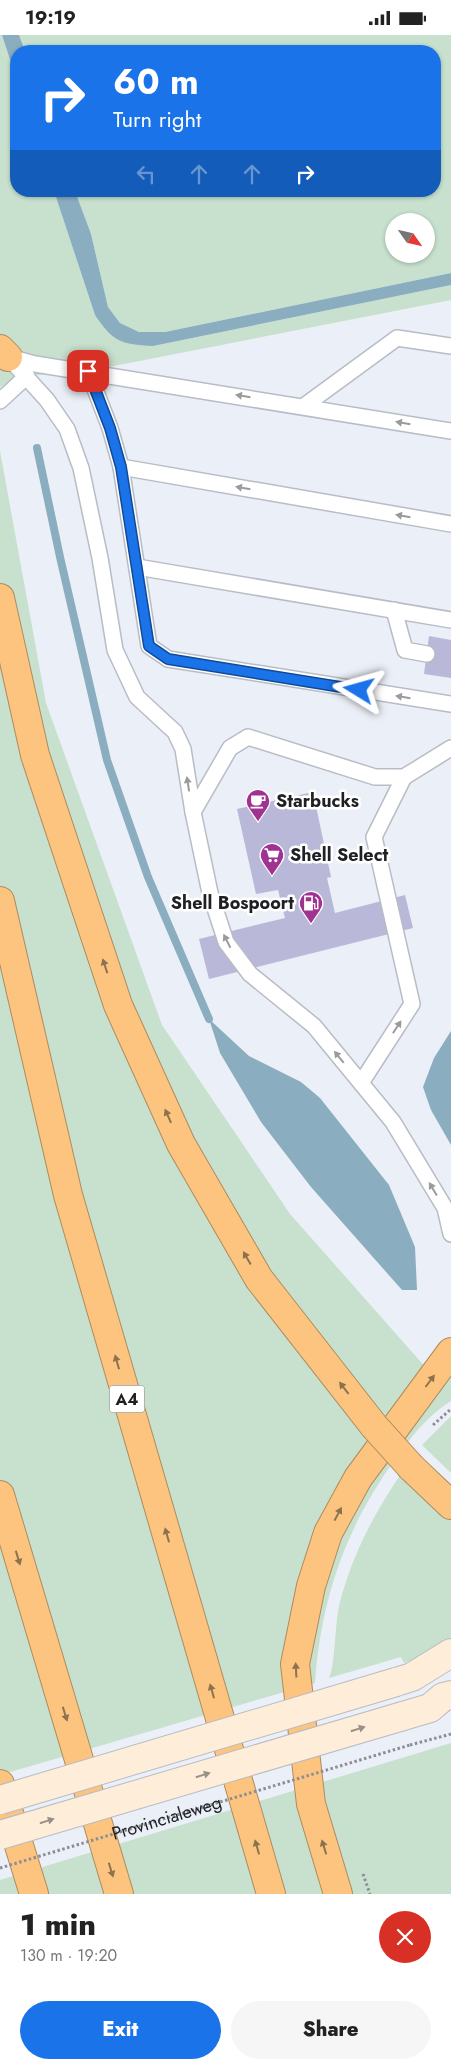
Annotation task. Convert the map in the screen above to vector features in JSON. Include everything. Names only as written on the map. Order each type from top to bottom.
[{"type":"highway","points":[[0,598],[35,755],[122,1013],[181,1144],[259,1279],[374,1426],[411,1467],[451,1505]]},
{"type":"highway","name":"A4","points":[[0,901],[68,1195],[271,1894]]},
{"type":"highway","points":[[338,1894],[311,1804],[295,1665],[311,1586],[328,1533],[358,1478],[451,1353]]},
{"type":"highway","points":[[0,1495],[119,1894]]},
{"type":"highway","points":[[0,1784],[34,1894]]},
{"type":"main road","points":[[0,1800],[404,1680],[451,1653]]},
{"type":"main road","points":[[404,1680],[433,1679],[451,1672]]},
{"type":"main road","name":"Provincialeweg","points":[[0,1835],[403,1715],[444,1705]]},
{"type":"lane","points":[[304,406],[397,338],[451,346]]},
{"type":"lane","points":[[4,353],[35,364],[88,371],[451,431]]},
{"type":"lane","points":[[4,353],[47,400],[67,429],[81,468],[100,558],[115,651],[138,697],[175,732],[183,749],[193,813],[210,893],[226,942],[250,974],[314,1026],[393,1123],[445,1208],[451,1234]]},
{"type":"lane","points":[[88,371],[110,428],[121,467],[149,646],[168,659],[451,704]]},
{"type":"lane","points":[[0,401],[27,376]]},
{"type":"lane","points":[[121,467],[451,524]]},
{"type":"lane","points":[[137,567],[451,620]]},
{"type":"lane","points":[[394,610],[405,650],[427,654]]},
{"type":"lane","points":[[193,813],[230,748],[248,737],[375,777],[404,777],[451,748]]},
{"type":"lane","points":[[361,1083],[412,1004],[374,837],[404,777]]},
{"type":"path","points":[[431,1426],[451,1409]]},
{"type":"path","name":"Provincialeweg","points":[[0,1868],[451,1734]]},
{"type":"path","points":[[332,1762],[334,1772]]},
{"type":"path","points":[[360,1865],[370,1894]]},
{"type":"green space","points":[[0,35],[2,35],[10,60],[10,197],[56,197],[95,315],[153,346],[451,285],[451,300],[88,371],[27,376],[0,387]]},
{"type":"green space","points":[[19,35],[451,35],[451,273],[165,332],[139,332],[120,323],[108,307],[91,234],[77,197],[441,197],[441,45],[23,45]]},
{"type":"green space","points":[[0,451],[46,703],[162,1025],[290,1214],[443,1387],[451,1377],[451,1401],[428,1419],[414,1434],[378,1484],[363,1510],[350,1537],[330,1593],[318,1652],[315,1683],[0,1775]]},
{"type":"green space","points":[[451,1416],[451,1473],[422,1445]]},
{"type":"green space","points":[[403,1471],[451,1518],[451,1640],[428,1655],[404,1663],[401,1657],[329,1678],[333,1665],[339,1606],[350,1570],[373,1519]]},
{"type":"green space","points":[[451,1743],[451,1894],[0,1894],[0,1880]]},
{"type":"water","points":[[2,35],[19,35],[23,45],[10,45],[10,60]]},
{"type":"water","points":[[56,197],[77,197],[91,234],[108,307],[120,323],[139,332],[165,332],[451,273],[451,285],[153,346],[126,343],[113,337],[95,315]]},
{"type":"water","points":[[209,1019],[249,1056],[301,1082],[320,1098],[389,1185],[415,1247],[417,1290],[402,1290],[311,1187],[261,1122],[220,1053]]},
{"type":"water","points":[[451,1031],[451,1145],[431,1110],[423,1087],[434,1058]]},
{"type":"building","points":[[429,636],[451,640],[451,678],[424,674]]},
{"type":"building","points":[[313,792],[331,877],[327,878],[335,913],[405,895],[413,928],[209,979],[199,939],[285,918],[278,890],[256,894],[237,809]]},
{"type":"waterway","points":[[37,448],[107,760],[148,877],[209,1019]]},
{"type":"place","name":"Starbucks","points":[[258,822]]},
{"type":"place","name":"Shell Select","points":[[272,876]]},
{"type":"place","name":"Shell Bospoort","points":[[311,924]]},
{"type":"route","points":[[88,371],[110,428],[121,467],[149,646],[168,659],[359,690]]}]
